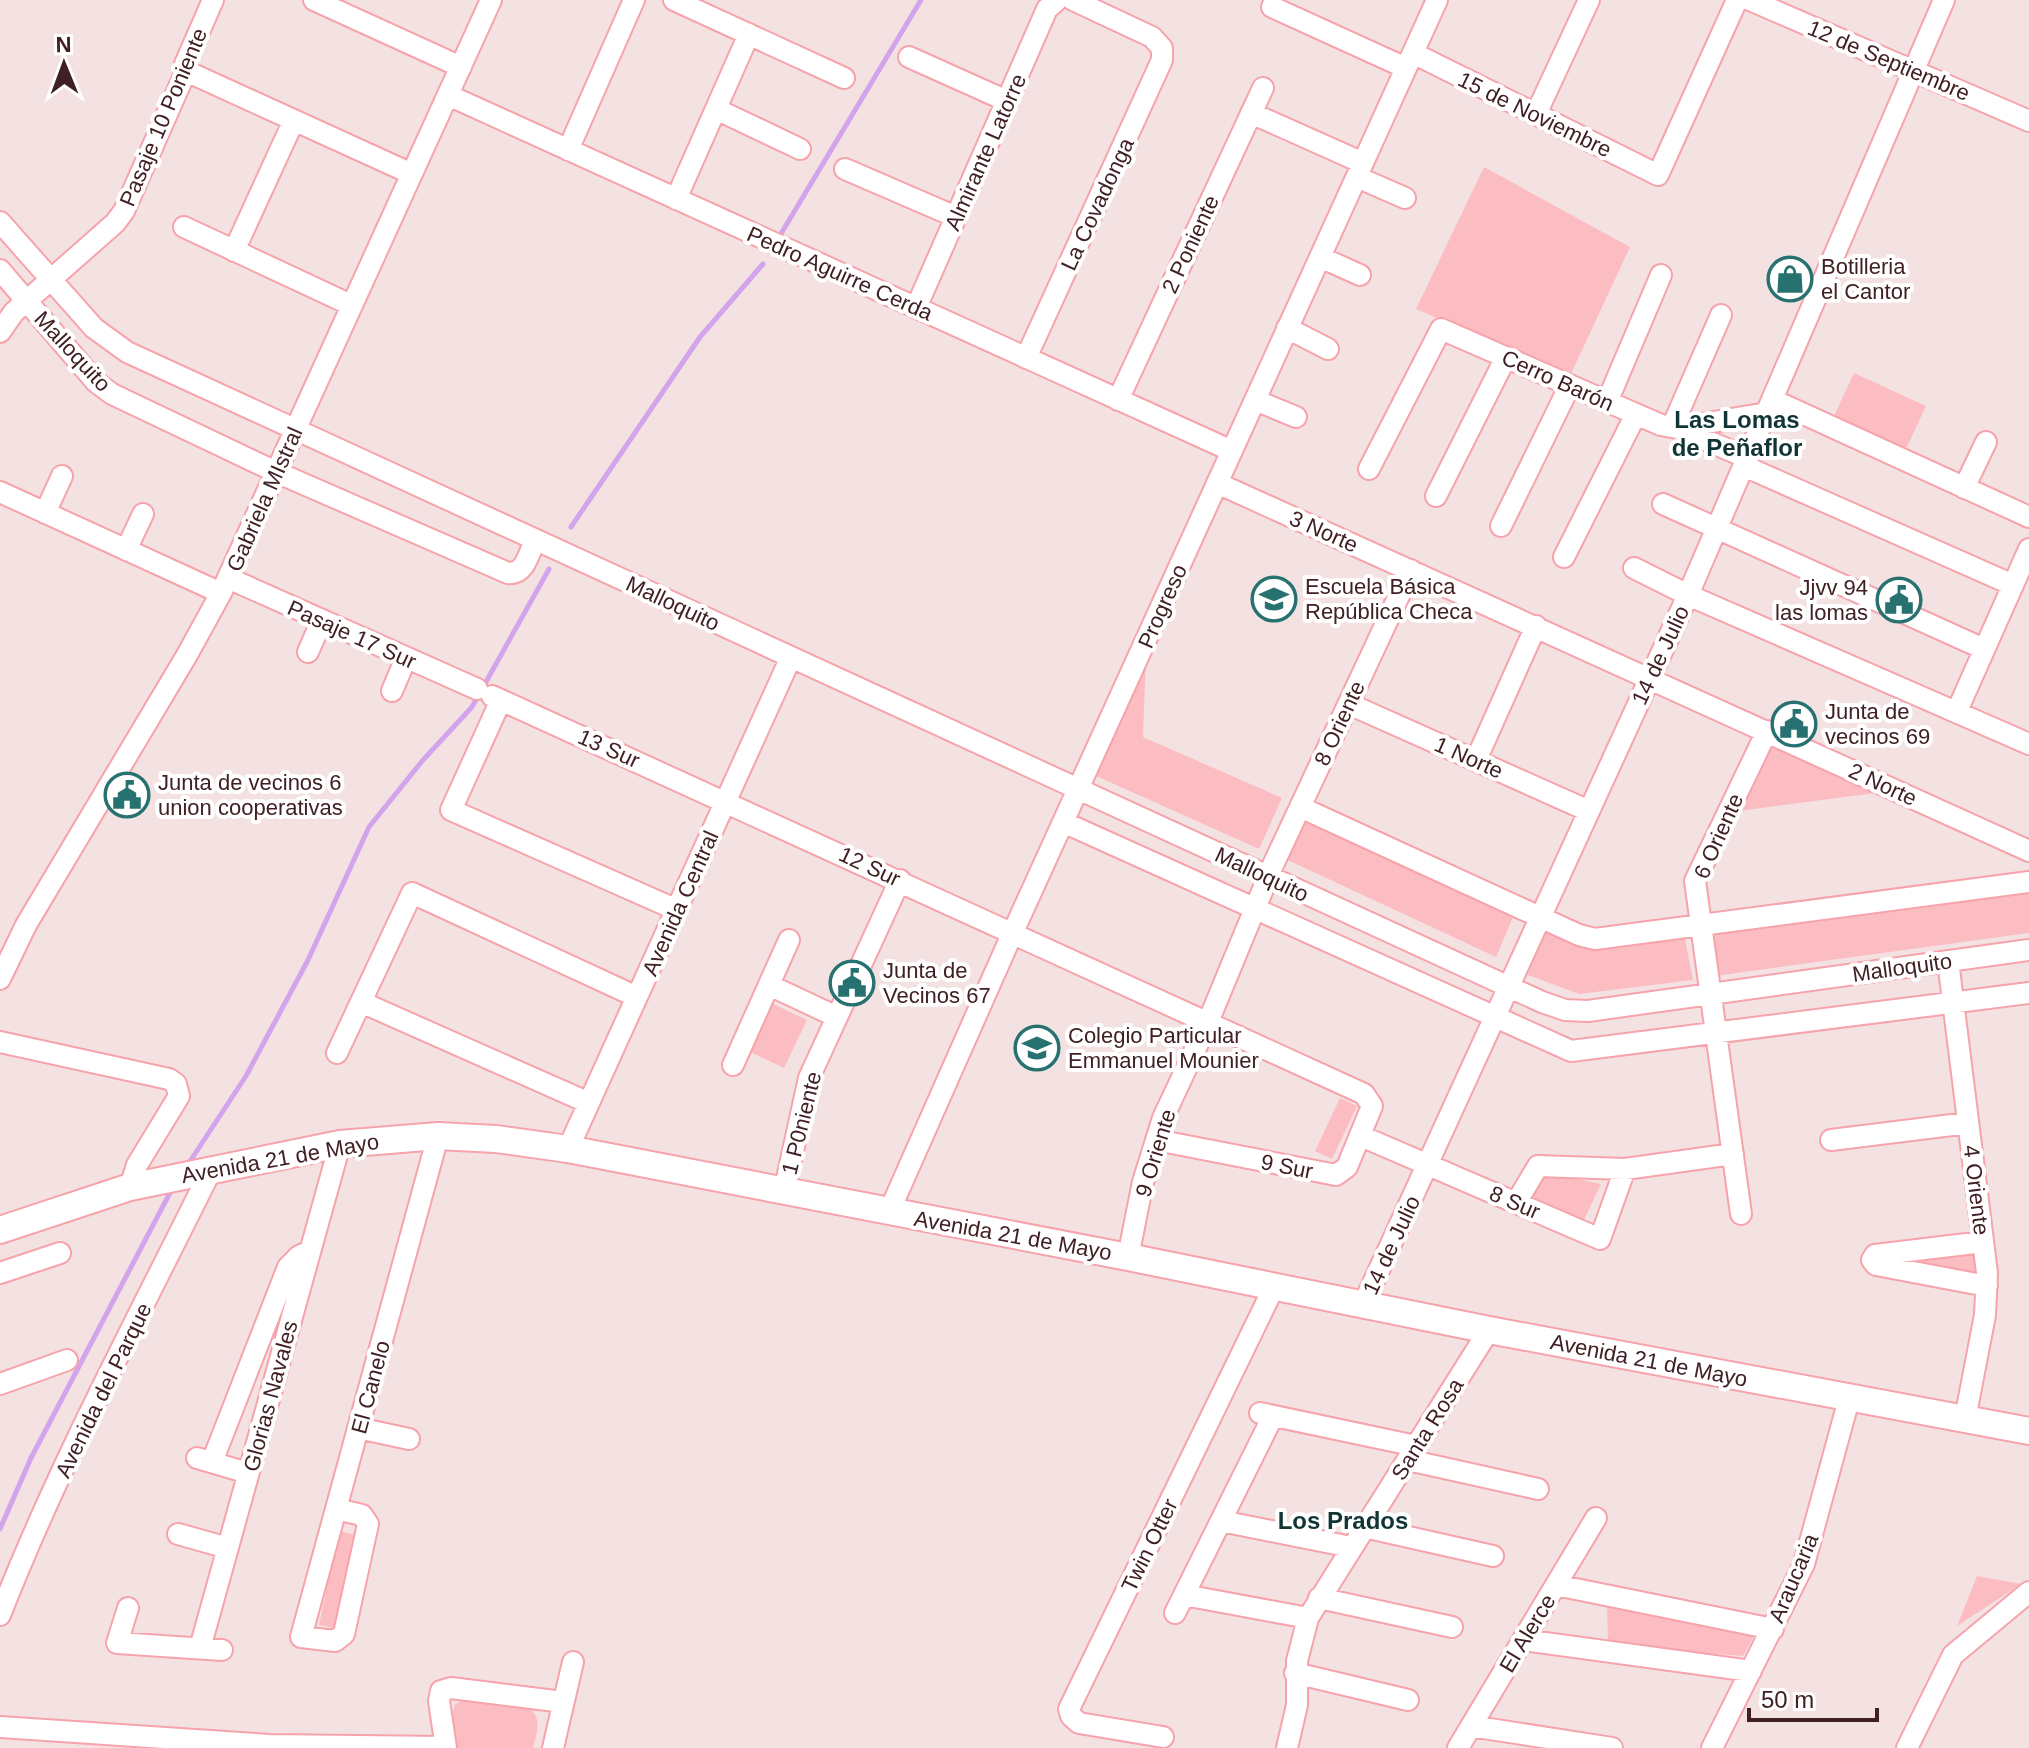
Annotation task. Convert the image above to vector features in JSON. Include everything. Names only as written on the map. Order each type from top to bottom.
[{"type":"main road","name":"Avenida 21 de Mayo","points":[[0,1230],[130,1187],[340,1144],[438,1136],[496,1139],[568,1149],[1489,1330],[2029,1431]]},
{"type":"street","name":"Pasaje 10 Poniente","points":[[0,332],[26,301],[115,223],[124,211],[186,71],[185,64],[213,0]]},
{"type":"street","points":[[314,0],[461,67]]},
{"type":"street","name":"Gabriela MIstral","points":[[0,979],[5,952],[187,655],[224,586],[491,0]]},
{"type":"street","points":[[568,150],[634,0]]},
{"type":"street","points":[[674,0],[844,78]]},
{"type":"street","name":"Almirante Latorre","points":[[916,308],[1047,9],[1057,0]]},
{"type":"street","name":"La Covadonga","points":[[1026,358],[1162,60],[1162,48],[1152,37],[1073,0]]},
{"type":"street","name":"Progreso","points":[[889,1212],[1437,0]]},
{"type":"street","points":[[1536,114],[1589,0]]},
{"type":"street","name":"15 de Noviembre","points":[[1272,7],[1536,114],[1658,175],[1737,0]]},
{"type":"street","name":"12 de Septiembre","points":[[1750,0],[2029,121]]},
{"type":"street","name":"14 de Julio","points":[[1363,1305],[1688,595],[1944,0]]},
{"type":"street","points":[[676,199],[749,34]]},
{"type":"street","points":[[909,57],[1007,101]]},
{"type":"street","points":[[186,71],[412,174]]},
{"type":"street","name":"2 Poniente","points":[[1118,400],[1263,88]]},
{"type":"street","name":"Pedro Aguirre Cerda","points":[[448,95],[1232,451]]},
{"type":"street","points":[[716,109],[800,149]]},
{"type":"street","points":[[1251,113],[1360,170],[1405,198]]},
{"type":"street","points":[[234,251],[294,120]]},
{"type":"street","points":[[845,169],[956,217]]},
{"type":"street","name":"Malloquito","points":[[0,222],[94,328],[115,345],[1508,988],[1565,1010],[1588,1011],[2029,950]]},
{"type":"street","points":[[184,227],[351,305]]},
{"type":"street","points":[[1320,257],[1360,275]]},
{"type":"street","name":"Malloquito","points":[[0,270],[103,389],[276,472],[508,573],[521,570],[535,540]]},
{"type":"street","points":[[1607,402],[1661,275]]},
{"type":"street","points":[[1674,427],[1721,315]]},
{"type":"street","points":[[1287,328],[1328,349]]},
{"type":"street","name":"Cerro Barón","points":[[1369,469],[1441,329],[1661,425],[1674,427],[2013,585]]},
{"type":"street","points":[[1436,496],[1506,357]]},
{"type":"street","points":[[1501,526],[1570,385]]},
{"type":"street","points":[[1255,400],[1296,417]]},
{"type":"street","points":[[1770,407],[2029,517]]},
{"type":"street","name":"Cerro Barón","points":[[1674,427],[1770,407]]},
{"type":"street","points":[[1564,557],[1636,414]]},
{"type":"street","points":[[1964,488],[1986,442]]},
{"type":"street","points":[[45,513],[62,476]]},
{"type":"street","name":"3 Norte","points":[[1217,483],[1650,678]]},
{"type":"street","name":"Pasaje 17 Sur","points":[[0,492],[126,550],[322,620],[490,695]]},
{"type":"street","points":[[1663,504],[1984,649]]},
{"type":"street","points":[[126,550],[143,514]]},
{"type":"street","points":[[1957,711],[2029,549]]},
{"type":"street","points":[[1634,568],[1688,595],[2028,740]]},
{"type":"street","name":"8 Oriente","points":[[1269,877],[1411,570]]},
{"type":"street","points":[[308,652],[322,620]]},
{"type":"street","points":[[1476,760],[1536,626]]},
{"type":"street","name":"Avenida Central","points":[[568,1149],[791,657]]},
{"type":"street","points":[[392,691],[406,658]]},
{"type":"street","name":"2 Norte","points":[[1650,678],[2029,851]]},
{"type":"street","points":[[490,695],[451,810],[677,910]]},
{"type":"street","name":"13 Sur","points":[[490,695],[726,801]]},
{"type":"street","name":"1 Norte","points":[[1349,704],[1589,811]]},
{"type":"street","name":"6 Oriente","points":[[1741,1214],[1695,881],[1767,731]]},
{"type":"street","name":"12 Sur","points":[[726,801],[1364,1094],[1371,1102]]},
{"type":"street","points":[[1300,807],[1595,939],[2029,882]]},
{"type":"street","points":[[1063,822],[1564,1050],[1575,1052],[2029,993]]},
{"type":"street","name":"9 Oriente","points":[[1128,1257],[1143,1182],[1156,1140],[1269,877]]},
{"type":"street","name":"1 P0niente","points":[[784,1192],[806,1087],[900,880]]},
{"type":"street","points":[[337,1053],[412,893],[637,997]]},
{"type":"street","points":[[733,1065],[789,940]]},
{"type":"street","name":"4 Oriente","points":[[1948,961],[1987,1286],[1985,1315],[1965,1419]]},
{"type":"street","points":[[769,985],[837,1017]]},
{"type":"street","points":[[361,1002],[589,1103]]},
{"type":"street","points":[[0,1042],[169,1079],[176,1084],[179,1096],[137,1165],[130,1187]]},
{"type":"street","name":"9 Sur","points":[[1156,1140],[1336,1175],[1347,1167],[1371,1113],[1371,1102]]},
{"type":"street","points":[[1831,1140],[1968,1123]]},
{"type":"street","name":"El Canelo","points":[[336,1509],[362,1515],[368,1524],[344,1634],[335,1641],[301,1637],[358,1428],[438,1136]]},
{"type":"street","name":"8 Sur","points":[[1361,1136],[1600,1239],[1625,1169]]},
{"type":"street","name":"Glorias Navales","points":[[200,1648],[340,1144]]},
{"type":"street","points":[[1516,1203],[1538,1166],[1625,1169],[1733,1154]]},
{"type":"street","name":"Avenida del Parque","points":[[0,1615],[24,1553],[203,1170]]},
{"type":"street","points":[[1983,1242],[1875,1255],[1872,1260],[1876,1265],[1987,1286]]},
{"type":"street","points":[[248,1473],[205,1460],[288,1267],[299,1256],[310,1251]]},
{"type":"street","points":[[0,1273],[60,1253]]},
{"type":"street","name":"Twin Otter","points":[[1163,1737],[1079,1723],[1071,1716],[1069,1709],[1274,1287]]},
{"type":"street","name":"Santa Rosa","points":[[1287,1748],[1297,1705],[1295,1673],[1299,1648],[1308,1618],[1489,1330]]},
{"type":"street","points":[[0,1384],[67,1360]]},
{"type":"street","name":"Araucaria","points":[[1712,1748],[1804,1564],[1849,1399]]},
{"type":"street","points":[[1308,1618],[1180,1604],[1221,1521],[1266,1414],[1538,1489]]},
{"type":"street","points":[[358,1428],[409,1439]]},
{"type":"street","name":"El Alerce","points":[[1458,1748],[1596,1518]]},
{"type":"street","points":[[1221,1521],[1351,1547]]},
{"type":"street","points":[[1364,1527],[1493,1556]]},
{"type":"street","points":[[178,1534],[228,1548]]},
{"type":"street","points":[[1556,1585],[1773,1629]]},
{"type":"street","points":[[1907,1748],[1953,1655],[2029,1592]]},
{"type":"street","points":[[1319,1598],[1452,1627]]},
{"type":"street","points":[[128,1608],[117,1643],[222,1650]]},
{"type":"street","points":[[1523,1640],[1751,1671]]},
{"type":"street","points":[[553,1748],[573,1662]]},
{"type":"street","points":[[1295,1673],[1408,1700]]},
{"type":"street","points":[[0,1727],[54,1740],[269,1747],[446,1748],[439,1701],[441,1691],[451,1688],[563,1702]]},
{"type":"street","points":[[1471,1726],[1612,1748]]},
{"type":"shaded area","points":[[1484,167],[1630,247],[1570,376],[1416,309]]},
{"type":"shaded area","points":[[1854,373],[1926,406],[1906,449],[1834,416]]},
{"type":"shaded area","points":[[1146,656],[1143,737],[1282,798],[1259,849],[1094,775]]},
{"type":"shaded area","points":[[1774,739],[1883,792],[1739,811]]},
{"type":"shaded area","points":[[1298,817],[1514,915],[1496,957],[1279,856]]},
{"type":"shaded area","points":[[2029,885],[2029,933],[1715,976],[1708,931]]},
{"type":"shaded area","points":[[1539,928],[1584,945],[1684,934],[1693,980],[1579,994],[1520,972]]},
{"type":"shaded area","points":[[767,1001],[807,1020],[784,1068],[744,1049]]},
{"type":"shaded area","points":[[1340,1098],[1357,1106],[1332,1159],[1315,1151]]},
{"type":"shaded area","points":[[1540,1171],[1601,1184],[1580,1228],[1522,1203]]},
{"type":"shaded area","points":[[1975,1248],[1977,1274],[1884,1262]]},
{"type":"shaded area","points":[[339,1531],[364,1537],[344,1630],[319,1625]]},
{"type":"shaded area","points":[[1977,1576],[2021,1584],[1957,1626]]},
{"type":"shaded area","points":[[1607,1604],[1756,1632],[1743,1656],[1608,1645]]},
{"type":"shaded area","points":[[463,1700],[530,1709],[537,1722],[533,1748],[455,1748],[450,1722],[455,1704]]},
{"type":"waterway","points":[[779,237],[921,0]]},
{"type":"waterway","points":[[571,527],[700,337],[763,264]]},
{"type":"waterway","points":[[187,1166],[246,1076],[308,960],[369,827],[423,760],[472,707],[549,569]]},
{"type":"waterway","points":[[0,1529],[31,1458],[173,1187]]},
{"type":"place","name":"Botilleria el Cantor","points":[[1790,279]]},
{"type":"place","name":"Escuela Básica República Checa","points":[[1274,599]]},
{"type":"place","name":"Jjvv 94 las lomas","points":[[1899,600]]},
{"type":"place","name":"Junta de vecinos 69","points":[[1794,724]]},
{"type":"place","name":"Junta de vecinos 6 union cooperativas","points":[[127,795]]},
{"type":"place","name":"Junta de Vecinos 67","points":[[852,983]]},
{"type":"place","name":"Colegio Particular Emmanuel Mounier","points":[[1037,1048]]},
{"type":"district","name":"Las Lomas de Peñaflor","points":[[1737,434]]},
{"type":"district","name":"Los Prados","points":[[1343,1521]]}]
